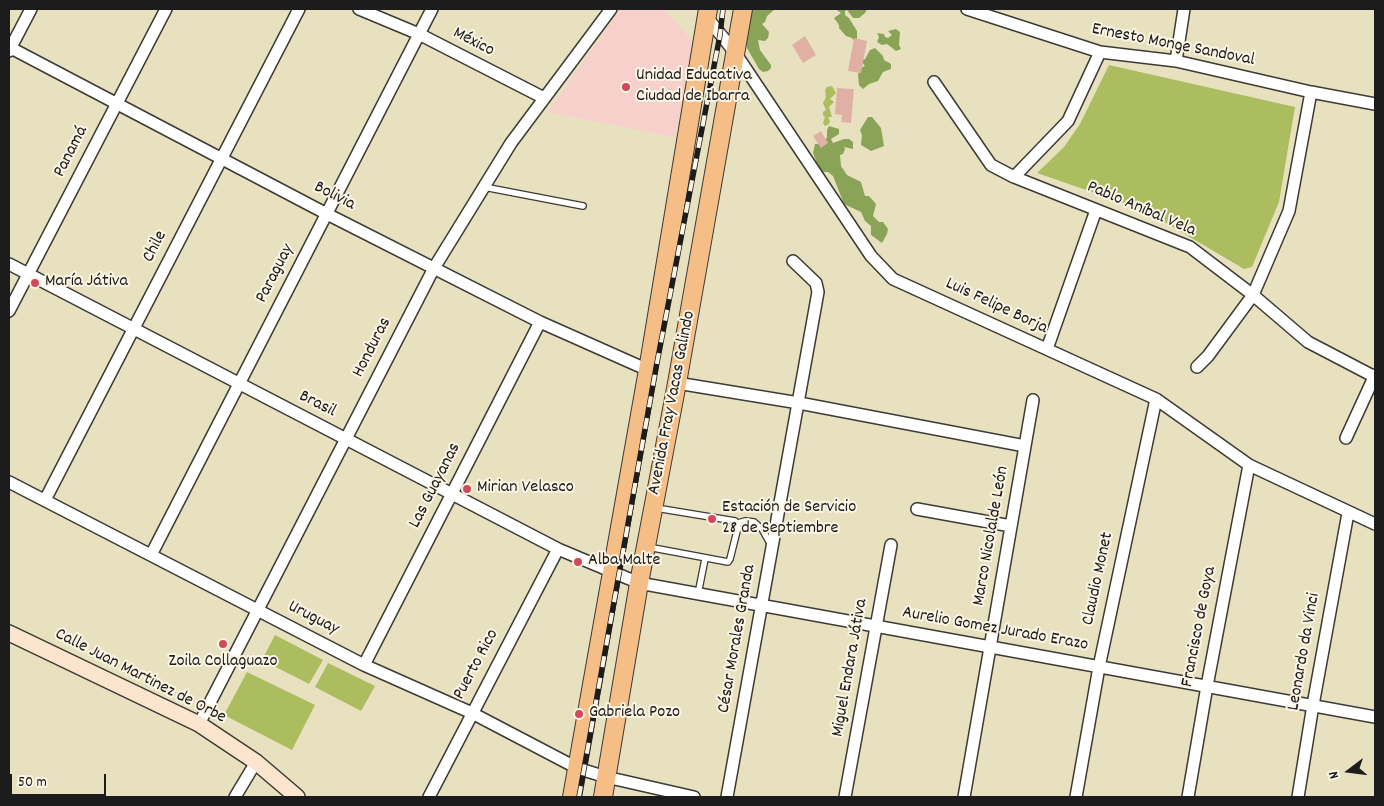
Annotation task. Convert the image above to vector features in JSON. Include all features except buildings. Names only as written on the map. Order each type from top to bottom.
[{"type":"main road","name":"Avenida Fray Vacas Galindo","points":[[603,797],[639,583],[677,383],[743,9]]},
{"type":"main road","name":"Avenida Fray Vacas Galindo","points":[[572,797],[648,370],[705,11]]},
{"type":"street","points":[[9,49],[31,9]]},
{"type":"street","name":"Panamá","points":[[9,311],[166,9]]},
{"type":"street","name":"Chile","points":[[45,500],[299,9]]},
{"type":"street","name":"México","points":[[359,9],[419,34],[544,98]]},
{"type":"street","name":"Paraguay","points":[[151,555],[432,9]]},
{"type":"street","name":"Honduras","points":[[199,724],[434,268],[511,143],[611,9]]},
{"type":"street","name":"Ernesto Monge Sandoval","points":[[967,9],[1100,52],[1176,61],[1310,92],[1375,104]]},
{"type":"street","points":[[1176,61],[1184,9]]},
{"type":"street","name":"Luis Felipe Borja","points":[[705,11],[736,54],[871,256],[893,279],[1156,399],[1249,464],[1348,513],[1375,524]]},
{"type":"street","name":"Bolivia","points":[[9,49],[540,322],[648,370]]},
{"type":"street","points":[[1014,178],[1068,121],[1100,52]]},
{"type":"street","name":"Pablo Aníbal Vela","points":[[934,82],[991,166],[1014,178],[1190,247],[1253,295],[1308,342],[1375,376]]},
{"type":"street","points":[[1197,366],[1208,356],[1253,295],[1288,211],[1310,92]]},
{"type":"street","points":[[1047,349],[1096,210]]},
{"type":"street","name":"César Morales Granda","points":[[727,797],[818,292],[816,283],[793,261]]},
{"type":"street","name":"Brasil","points":[[9,264],[558,549],[611,572]]},
{"type":"street","name":"Las Guayanas","points":[[364,665],[540,322]]},
{"type":"street","points":[[1346,438],[1375,376]]},
{"type":"street","points":[[677,383],[1025,446]]},
{"type":"street","name":"Claudio Monet","points":[[1076,797],[1099,667],[1156,399]]},
{"type":"street","name":"Marco Nicolalde León","points":[[964,797],[1034,400]]},
{"type":"street","name":"Francisco de Goya","points":[[1188,797],[1249,464]]},
{"type":"street","name":"Uruguay","points":[[9,482],[364,665],[472,713],[577,768],[606,777],[694,797]]},
{"type":"street","points":[[917,510],[1011,526]]},
{"type":"street","name":"Leonardo da Vinci","points":[[1298,797],[1348,513]]},
{"type":"street","name":"Miguel Endara Játiva","points":[[845,797],[891,545]]},
{"type":"street","name":"Puerto Rico","points":[[433,796],[472,713],[558,549]]},
{"type":"street","name":"Aurelio Gomez Jurado Erazo","points":[[611,572],[639,583],[1375,717]]},
{"type":"street","name":"Calle Juan Martinez de Orbe","points":[[9,633],[199,724],[256,762],[297,797]]},
{"type":"street","points":[[235,797],[256,762]]},
{"type":"lane","points":[[484,187],[583,206]]},
{"type":"lane","points":[[654,507],[735,520],[738,523]]},
{"type":"lane","points":[[738,523],[745,521],[754,522],[762,529],[773,547]]},
{"type":"lane","points":[[646,547],[728,562],[738,523]]},
{"type":"lane","points":[[698,594],[705,559]]},
{"type":"shaded area","name":"Unidad Educativa Ciudad de Ibarra","points":[[620,9],[664,9],[695,44],[675,137],[548,112]]},
{"type":"green space","points":[[751,9],[774,10],[762,24],[769,32],[768,38],[765,41],[758,40],[760,50],[771,65],[768,71],[763,72],[759,69],[747,48],[746,37]]},
{"type":"green space","points":[[831,9],[867,9],[859,18],[853,18],[847,10],[845,11],[845,15],[857,31],[855,42],[839,28],[834,18],[841,13]]},
{"type":"green space","points":[[896,29],[900,32],[899,45],[901,49],[896,51],[887,44],[882,45],[877,42],[879,37],[877,33],[884,34],[888,38],[892,35],[888,31]]},
{"type":"green space","points":[[875,48],[883,56],[884,60],[891,64],[891,69],[883,72],[878,81],[869,84],[863,89],[859,85],[858,75],[860,68],[865,66],[861,61],[865,59],[870,50]]},
{"type":"green space","points":[[1109,65],[1295,107],[1279,202],[1252,267],[1244,269],[1144,210],[1037,173],[1064,147],[1080,124]]},
{"type":"green space","points":[[832,86],[836,93],[830,99],[834,102],[829,107],[832,117],[828,117],[829,124],[825,126],[823,123],[825,117],[823,112],[826,110],[823,103],[826,97],[825,90],[827,87]]},
{"type":"green space","points":[[868,117],[872,117],[881,128],[884,146],[871,151],[861,145],[862,135],[860,130]]},
{"type":"green space","points":[[829,126],[839,129],[839,134],[831,139],[833,143],[844,139],[849,139],[853,142],[853,149],[844,147],[843,154],[840,155],[841,166],[847,175],[861,182],[865,196],[869,196],[876,204],[873,216],[879,222],[883,222],[888,229],[882,243],[871,235],[871,226],[865,221],[861,212],[844,204],[833,176],[819,169],[813,153],[815,144],[824,143]]},
{"type":"green space","points":[[275,635],[323,660],[309,684],[262,660]]},
{"type":"green space","points":[[328,663],[375,686],[361,711],[315,687]]},
{"type":"green space","points":[[247,672],[315,705],[292,750],[224,715]]},
{"type":"railway","points":[[579,797],[656,368],[720,35],[723,9]]},
{"type":"place","name":"Unidad Educativa Ciudad de Ibarra","points":[[626,87]]},
{"type":"place","name":"María Játiva","points":[[35,283]]},
{"type":"place","name":"Mirian Velasco","points":[[467,489]]},
{"type":"place","name":"Estación de Servicio 28 de Septiembre","points":[[712,519]]},
{"type":"place","name":"Alba Malte","points":[[578,562]]},
{"type":"place","name":"Zoila Collaguazo","points":[[223,644]]},
{"type":"place","name":"Gabriela Pozo","points":[[579,714]]}]
